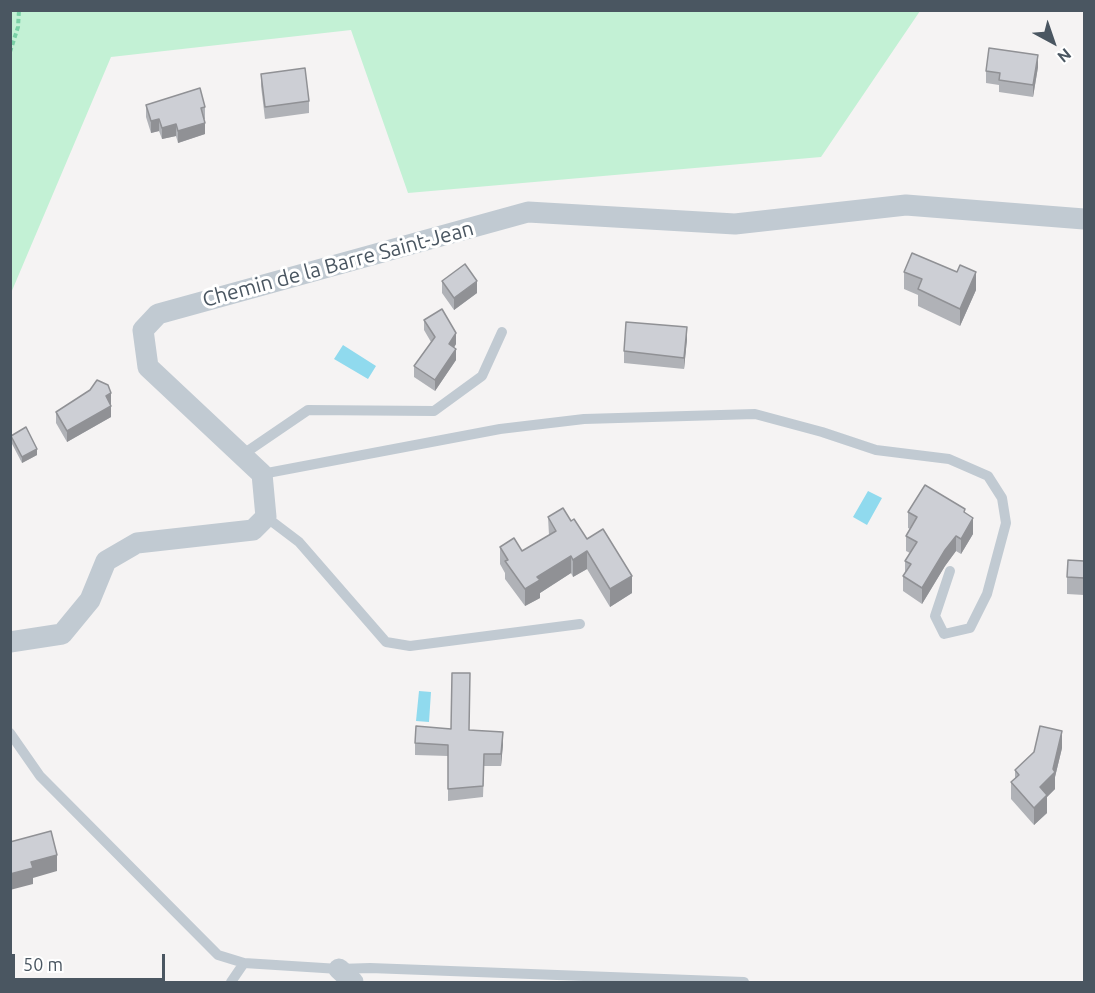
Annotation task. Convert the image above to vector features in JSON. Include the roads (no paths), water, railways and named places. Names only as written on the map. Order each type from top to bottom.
[{"type":"street","name":"Chemin de la Barre Saint-Jean","points":[[262,474],[147,367],[143,330],[158,314],[528,212],[735,224],[906,205],[1084,219]]},
{"type":"street","points":[[10,642],[62,634],[90,600],[106,561],[137,543],[253,530],[266,517],[262,474]]},
{"type":"lane","points":[[242,456],[308,410],[434,411],[482,376],[502,332]]},
{"type":"lane","points":[[262,474],[500,429],[584,419],[755,414],[822,432],[876,450],[949,459],[987,476],[1002,498],[1006,523],[993,574],[987,594],[970,628],[944,634],[935,616],[950,571]]},
{"type":"lane","points":[[266,517],[298,542],[386,642],[410,646],[579,624]]},
{"type":"lane","points":[[10,734],[40,776],[218,955],[244,963],[346,976],[370,968],[744,982]]},
{"type":"lane","points":[[231,982],[244,963]]},
{"type":"water","points":[[343,345],[376,366],[368,379],[334,359]]},
{"type":"water","points":[[868,491],[882,498],[867,525],[853,517]]},
{"type":"water","points":[[419,691],[431,692],[429,722],[416,721]]}]
